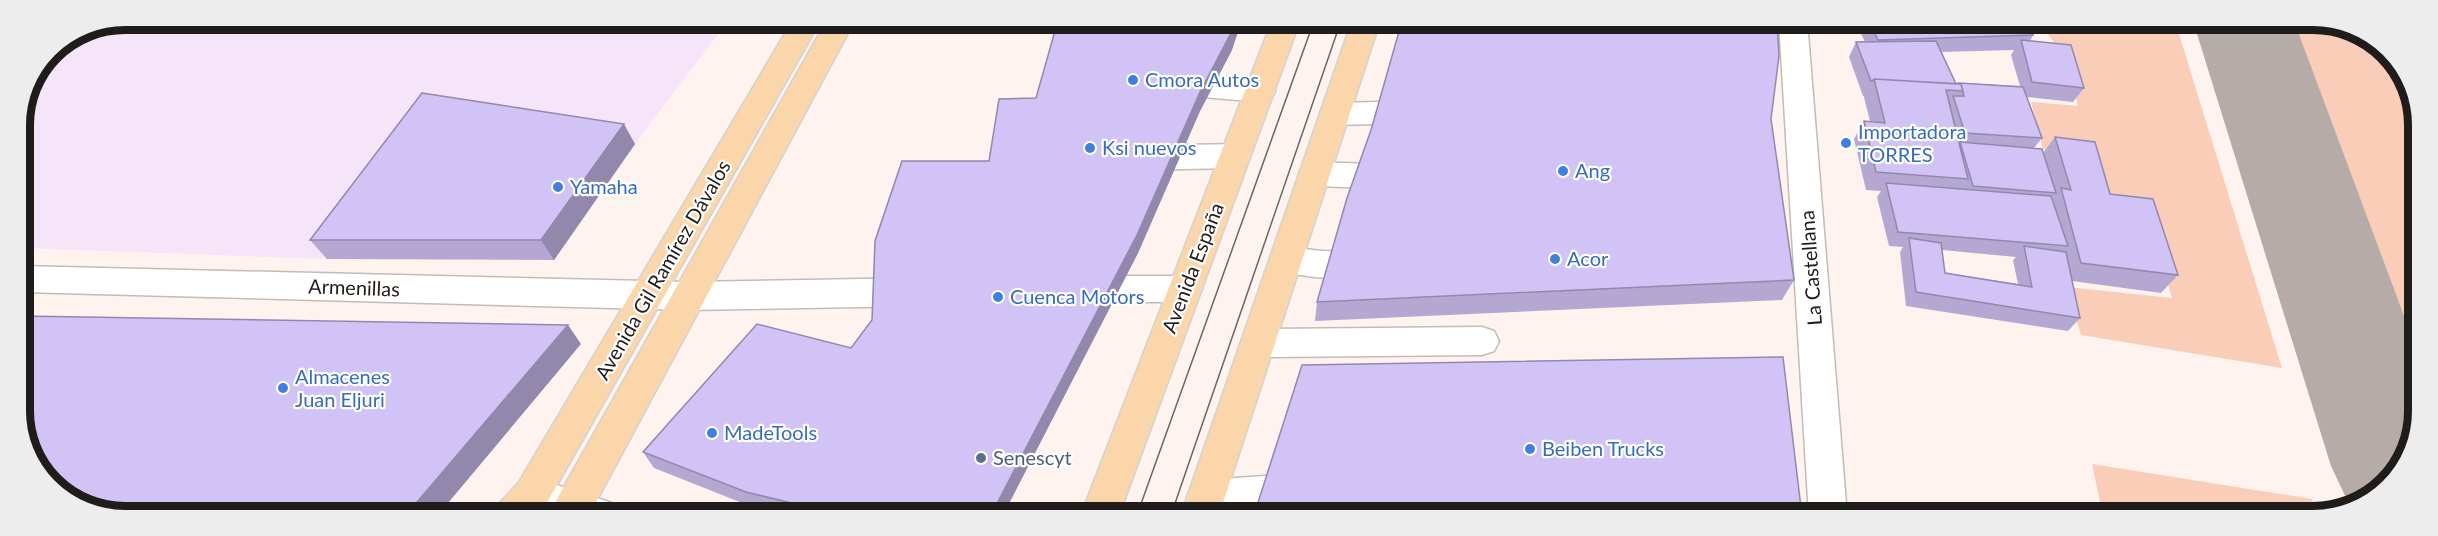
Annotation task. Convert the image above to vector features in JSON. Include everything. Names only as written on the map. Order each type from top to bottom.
[{"type":"main road","name":"Avenida Gil Ramírez Dávalos","points":[[522,504],[649,295],[801,30]]},
{"type":"main road","name":"Avenida Gil Ramírez Dávalos","points":[[583,506],[688,296],[835,30]]},
{"type":"main road","name":"Avenida España","points":[[1103,506],[1283,30]]},
{"type":"main road","points":[[1203,506],[1363,30]]},
{"type":"street","name":"La Castellana","points":[[1794,30],[1827,506]]},
{"type":"street","points":[[1147,81],[1260,91]]},
{"type":"street","points":[[1335,114],[1450,112]]},
{"type":"street","points":[[1106,159],[1235,156]]},
{"type":"street","points":[[1315,174],[1429,178]]},
{"type":"street","points":[[1286,260],[1322,264],[1399,265]]},
{"type":"street","name":"Armenillas","points":[[30,279],[688,296],[954,292]]},
{"type":"street","points":[[1048,301],[1050,290],[1185,289]]},
{"type":"street","points":[[1258,343],[1482,341]]},
{"type":"street","points":[[1203,506],[1340,488]]},
{"type":"shaded area","points":[[125,30],[721,30],[635,144],[436,113],[327,259],[30,248],[30,119],[33,101],[50,67],[62,54],[78,43],[95,35]]},
{"type":"shaded area","points":[[2045,30],[2178,30],[2282,368],[2081,335],[2067,287],[2172,298],[2147,213],[2104,204],[2089,156],[2043,149],[2031,102],[2078,106],[2066,58]]},
{"type":"shaded area","points":[[2292,30],[2331,32],[2360,43],[2371,50],[2388,67],[2403,95],[2408,125],[2408,334]]},
{"type":"shaded area","points":[[2092,464],[2312,499],[2314,506],[2313,506],[2101,506]]},
{"type":"building","points":[[1055,30],[1232,30],[1200,92],[1137,235],[996,506],[804,506],[746,492],[643,452],[757,324],[851,348],[872,320],[875,241],[902,161],[989,161],[999,99],[1036,98]]},
{"type":"building","points":[[1399,30],[1778,30],[1779,56],[1771,119],[1794,280],[1317,302],[1347,198],[1371,130]]},
{"type":"building","points":[[1873,30],[2030,30],[2033,35],[1878,40]]},
{"type":"building","points":[[2021,40],[2071,45],[2084,88],[2032,82]]},
{"type":"building","points":[[1936,41],[1956,84],[1874,79],[1871,81],[1856,42]]},
{"type":"building","points":[[1874,79],[1961,84],[1963,91],[1946,90],[1968,179],[1876,172],[1864,121],[1885,123]]},
{"type":"building","points":[[1959,83],[2023,87],[2042,138],[1965,133],[1953,96],[1964,96]]},
{"type":"building","points":[[422,93],[624,124],[541,240],[310,240]]},
{"type":"building","points":[[2055,137],[2095,142],[2110,194],[2153,199],[2178,275],[2081,263],[2061,188],[2071,190]]},
{"type":"building","points":[[1960,142],[2042,149],[2056,193],[1973,186]]},
{"type":"building","points":[[1886,183],[2051,196],[2068,246],[1898,232]]},
{"type":"building","points":[[1909,238],[1941,243],[1945,273],[2032,287],[2024,246],[2066,252],[2080,318],[1916,292]]},
{"type":"building","name":"Almacenes Juan Eljuri","points":[[30,316],[568,325],[414,506],[125,506],[107,504],[83,496],[58,478],[43,458],[32,429]]},
{"type":"building","name":"Beiben Trucks","points":[[1783,357],[1801,506],[1257,506],[1302,365]]},
{"type":"taxiway","points":[[2246,30],[2394,460]]},
{"type":"tram line","points":[[1140,506],[1311,30]]},
{"type":"tram line","points":[[1174,506],[1338,30]]},
{"type":"place","name":"Cmora Autos","points":[[1133,80]]},
{"type":"place","name":"Importadora TORRES","points":[[1846,143]]},
{"type":"place","name":"Ksi nuevos","points":[[1090,148]]},
{"type":"place","name":"Ang","points":[[1563,171]]},
{"type":"place","name":"Yamaha","points":[[558,187]]},
{"type":"place","name":"Acor","points":[[1555,259]]},
{"type":"place","name":"Cuenca Motors","points":[[998,297]]},
{"type":"place","name":"Almacenes Juan Eljuri","points":[[283,388]]},
{"type":"place","name":"MadeTools","points":[[712,433]]},
{"type":"place","name":"Beiben Trucks","points":[[1530,449]]},
{"type":"place","name":"Senescyt","points":[[981,458]]}]
